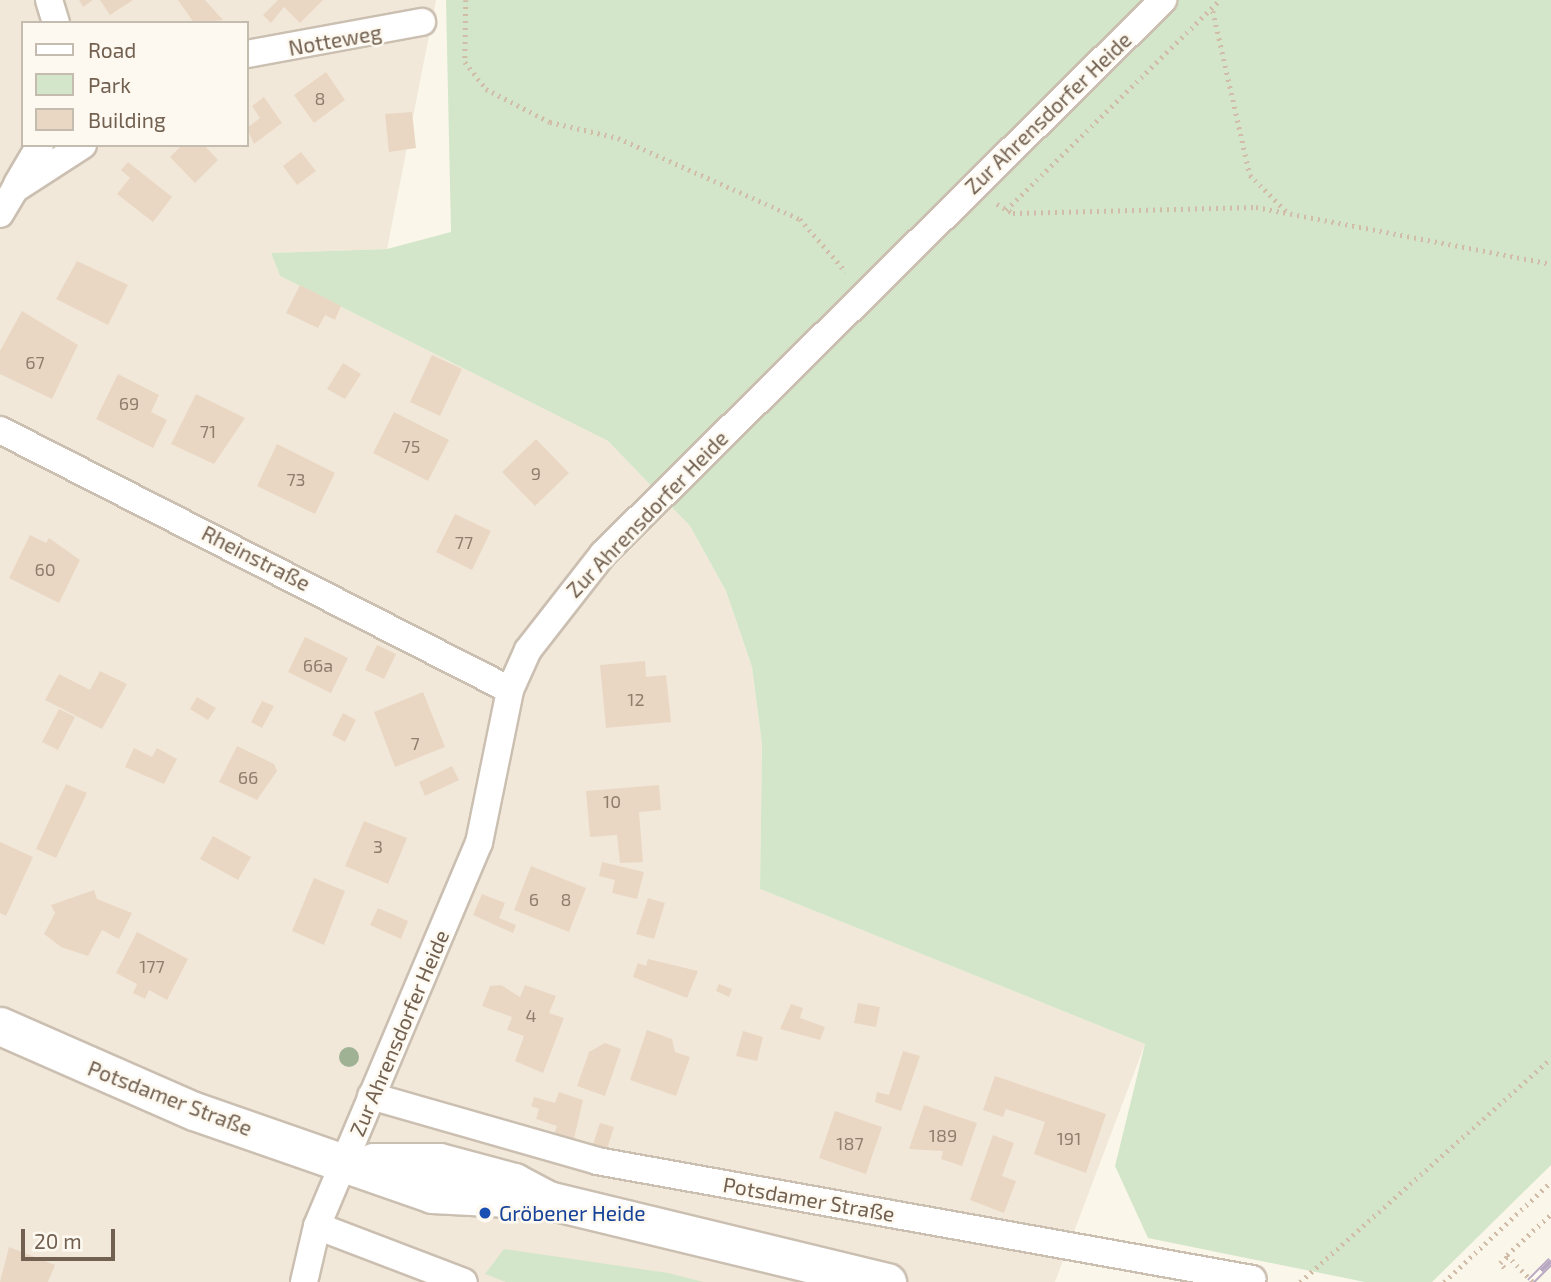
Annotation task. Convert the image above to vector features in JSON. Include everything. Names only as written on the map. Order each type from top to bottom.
[{"type":"main road","name":"Potsdamer Straße","points":[[0,1026],[194,1111],[432,1194],[548,1200],[887,1282]]},
{"type":"street","points":[[49,0],[55,21]]},
{"type":"street","name":"Zur Ahrensdorfer Heide","points":[[304,1282],[317,1226],[479,843],[510,690],[552,614],[603,554],[1163,0]]},
{"type":"street","name":"Notteweg","points":[[248,54],[422,22]]},
{"type":"street","points":[[0,214],[39,147]]},
{"type":"street","points":[[15,189],[80,147]]},
{"type":"street","name":"Rheinstraße","points":[[0,430],[510,690]]},
{"type":"street","name":"Potsdamer Straße","points":[[371,1097],[597,1161],[1252,1279]]},
{"type":"street","points":[[317,1226],[464,1282]]},
{"type":"path","points":[[466,0],[465,62],[486,89],[550,122],[618,138],[800,219],[846,272]]},
{"type":"path","points":[[1006,209],[1213,11],[1220,0]]},
{"type":"path","points":[[1213,11],[1250,175],[1287,213]]},
{"type":"path","points":[[971,187],[1006,209],[1256,207],[1551,264]]},
{"type":"path","points":[[1300,1282],[1551,1058]]},
{"type":"path","points":[[1444,1282],[1551,1182]]},
{"type":"path","points":[[1504,1268],[1500,1264],[1551,1214]]},
{"type":"path","points":[[1508,1255],[1533,1282]]},
{"type":"shaded area","points":[[0,0],[436,0],[387,249],[271,253],[280,276],[608,441],[690,526],[726,591],[752,667],[762,744],[760,889],[1145,1044],[1055,1282],[0,1282]]},
{"type":"green space","points":[[446,0],[1551,0],[1551,1165],[1432,1282],[1365,1282],[1148,1238],[1115,1166],[1145,1044],[760,889],[762,744],[752,667],[726,591],[690,526],[608,441],[280,276],[271,253],[387,249],[451,232]]},
{"type":"green space","points":[[504,1249],[668,1273],[704,1282],[506,1282],[485,1274]]},
{"type":"building","points":[[79,0],[93,0],[83,7]]},
{"type":"building","points":[[100,0],[133,0],[110,15]]},
{"type":"building","points":[[178,0],[205,0],[223,20],[213,21],[193,21]]},
{"type":"building","points":[[278,0],[323,0],[300,23],[284,7],[271,23],[263,15]]},
{"type":"building","points":[[326,72],[345,100],[314,123],[294,95]]},
{"type":"building","points":[[264,97],[282,123],[254,144],[248,127],[260,118],[252,106]]},
{"type":"building","points":[[412,112],[416,148],[389,152],[385,114]]},
{"type":"building","points":[[180,147],[206,147],[218,160],[195,183],[170,157]]},
{"type":"building","points":[[301,152],[316,171],[297,185],[283,166]]},
{"type":"building","points":[[128,162],[172,197],[153,222],[117,194],[130,178],[121,170]]},
{"type":"building","points":[[77,261],[128,285],[108,325],[56,299]]},
{"type":"building","points":[[300,285],[341,306],[335,320],[325,315],[318,328],[286,313]]},
{"type":"building","points":[[22,311],[78,345],[52,399],[0,374],[0,351]]},
{"type":"building","points":[[432,355],[462,369],[440,416],[410,402]]},
{"type":"building","points":[[343,363],[361,374],[345,399],[327,389]]},
{"type":"building","points":[[118,374],[159,395],[151,412],[167,420],[153,448],[96,419]]},
{"type":"building","points":[[196,394],[245,418],[214,464],[171,444]]},
{"type":"building","points":[[394,412],[449,440],[428,481],[373,453]]},
{"type":"building","points":[[536,439],[569,473],[535,506],[502,472]]},
{"type":"building","points":[[277,444],[335,473],[315,514],[257,486]]},
{"type":"building","points":[[455,514],[491,531],[472,570],[436,552]]},
{"type":"building","points":[[30,535],[46,543],[49,538],[80,560],[59,603],[9,578]]},
{"type":"building","points":[[305,637],[348,658],[331,693],[288,672]]},
{"type":"building","points":[[377,645],[396,654],[384,679],[365,670]]},
{"type":"building","points":[[645,661],[646,677],[666,675],[671,722],[606,728],[600,665]]},
{"type":"building","points":[[100,671],[127,684],[102,729],[45,700],[59,674],[90,690]]},
{"type":"building","points":[[423,692],[445,747],[395,767],[374,712]]},
{"type":"building","points":[[197,697],[216,708],[208,720],[190,709]]},
{"type":"building","points":[[262,701],[274,706],[262,728],[251,722]]},
{"type":"building","points":[[59,709],[75,717],[58,750],[42,742]]},
{"type":"building","points":[[343,713],[356,720],[345,742],[332,735]]},
{"type":"building","points":[[237,746],[274,764],[277,771],[257,800],[219,782]]},
{"type":"building","points":[[134,748],[152,757],[157,748],[177,759],[164,784],[125,767]]},
{"type":"building","points":[[452,766],[459,780],[425,796],[419,782]]},
{"type":"building","points":[[66,784],[87,793],[56,858],[36,849]]},
{"type":"building","points":[[659,785],[661,810],[639,812],[643,862],[620,863],[617,835],[590,837],[586,791]]},
{"type":"building","points":[[364,821],[407,838],[388,884],[345,866]]},
{"type":"building","points":[[213,836],[251,857],[238,880],[200,859]]},
{"type":"building","points":[[0,842],[33,857],[6,916],[0,913]]},
{"type":"building","points":[[602,862],[644,872],[637,899],[612,893],[615,880],[599,876]]},
{"type":"building","points":[[531,866],[586,888],[569,932],[514,910]]},
{"type":"building","points":[[314,878],[345,891],[324,945],[292,931]]},
{"type":"building","points":[[94,890],[97,899],[132,913],[119,939],[102,930],[88,956],[61,947],[44,934],[55,913],[51,905]]},
{"type":"building","points":[[482,894],[505,903],[499,918],[516,925],[513,933],[473,915]]},
{"type":"building","points":[[648,898],[665,903],[654,939],[636,934]]},
{"type":"building","points":[[378,908],[408,921],[401,939],[370,925]]},
{"type":"building","points":[[137,932],[188,959],[167,1000],[149,990],[145,999],[133,993],[137,984],[116,973]]},
{"type":"building","points":[[648,959],[698,971],[687,998],[633,977],[638,963],[646,966]]},
{"type":"building","points":[[719,984],[732,989],[729,997],[716,991]]},
{"type":"building","points":[[501,985],[520,997],[525,985],[556,996],[549,1013],[564,1018],[543,1073],[515,1061],[524,1036],[507,1030],[512,1017],[482,1006],[490,986]]},
{"type":"building","points":[[858,1003],[880,1007],[876,1027],[854,1023]]},
{"type":"building","points":[[791,1004],[803,1008],[800,1018],[825,1027],[820,1040],[780,1029]]},
{"type":"building","points":[[647,1030],[672,1039],[675,1052],[690,1057],[676,1096],[630,1080]]},
{"type":"building","points":[[743,1031],[763,1037],[757,1061],[736,1056]]},
{"type":"building","points":[[605,1043],[621,1049],[605,1096],[577,1086],[589,1052]]},
{"type":"building","points":[[903,1051],[920,1056],[901,1111],[875,1102],[877,1092],[889,1095]]},
{"type":"building","points":[[995,1076],[1106,1114],[1086,1173],[1034,1154],[1045,1122],[1006,1109],[1003,1117],[983,1110]]},
{"type":"building","points":[[559,1092],[583,1100],[573,1143],[553,1137],[557,1126],[536,1119],[539,1109],[531,1106],[534,1097],[555,1103]]},
{"type":"building","points":[[924,1105],[977,1123],[962,1166],[941,1159],[943,1151],[909,1149]]},
{"type":"building","points":[[835,1111],[882,1127],[866,1174],[819,1158]]},
{"type":"building","points":[[600,1123],[614,1127],[606,1152],[592,1147]]},
{"type":"building","points":[[993,1135],[1014,1143],[1002,1176],[1016,1181],[1004,1213],[970,1200]]},
{"type":"building","points":[[9,1247],[55,1265],[48,1282],[0,1282]]},
{"type":"railway","points":[[1530,1282],[1551,1261]]},
{"type":"place","name":"Gröbener Heide","points":[[485,1213]]}]
